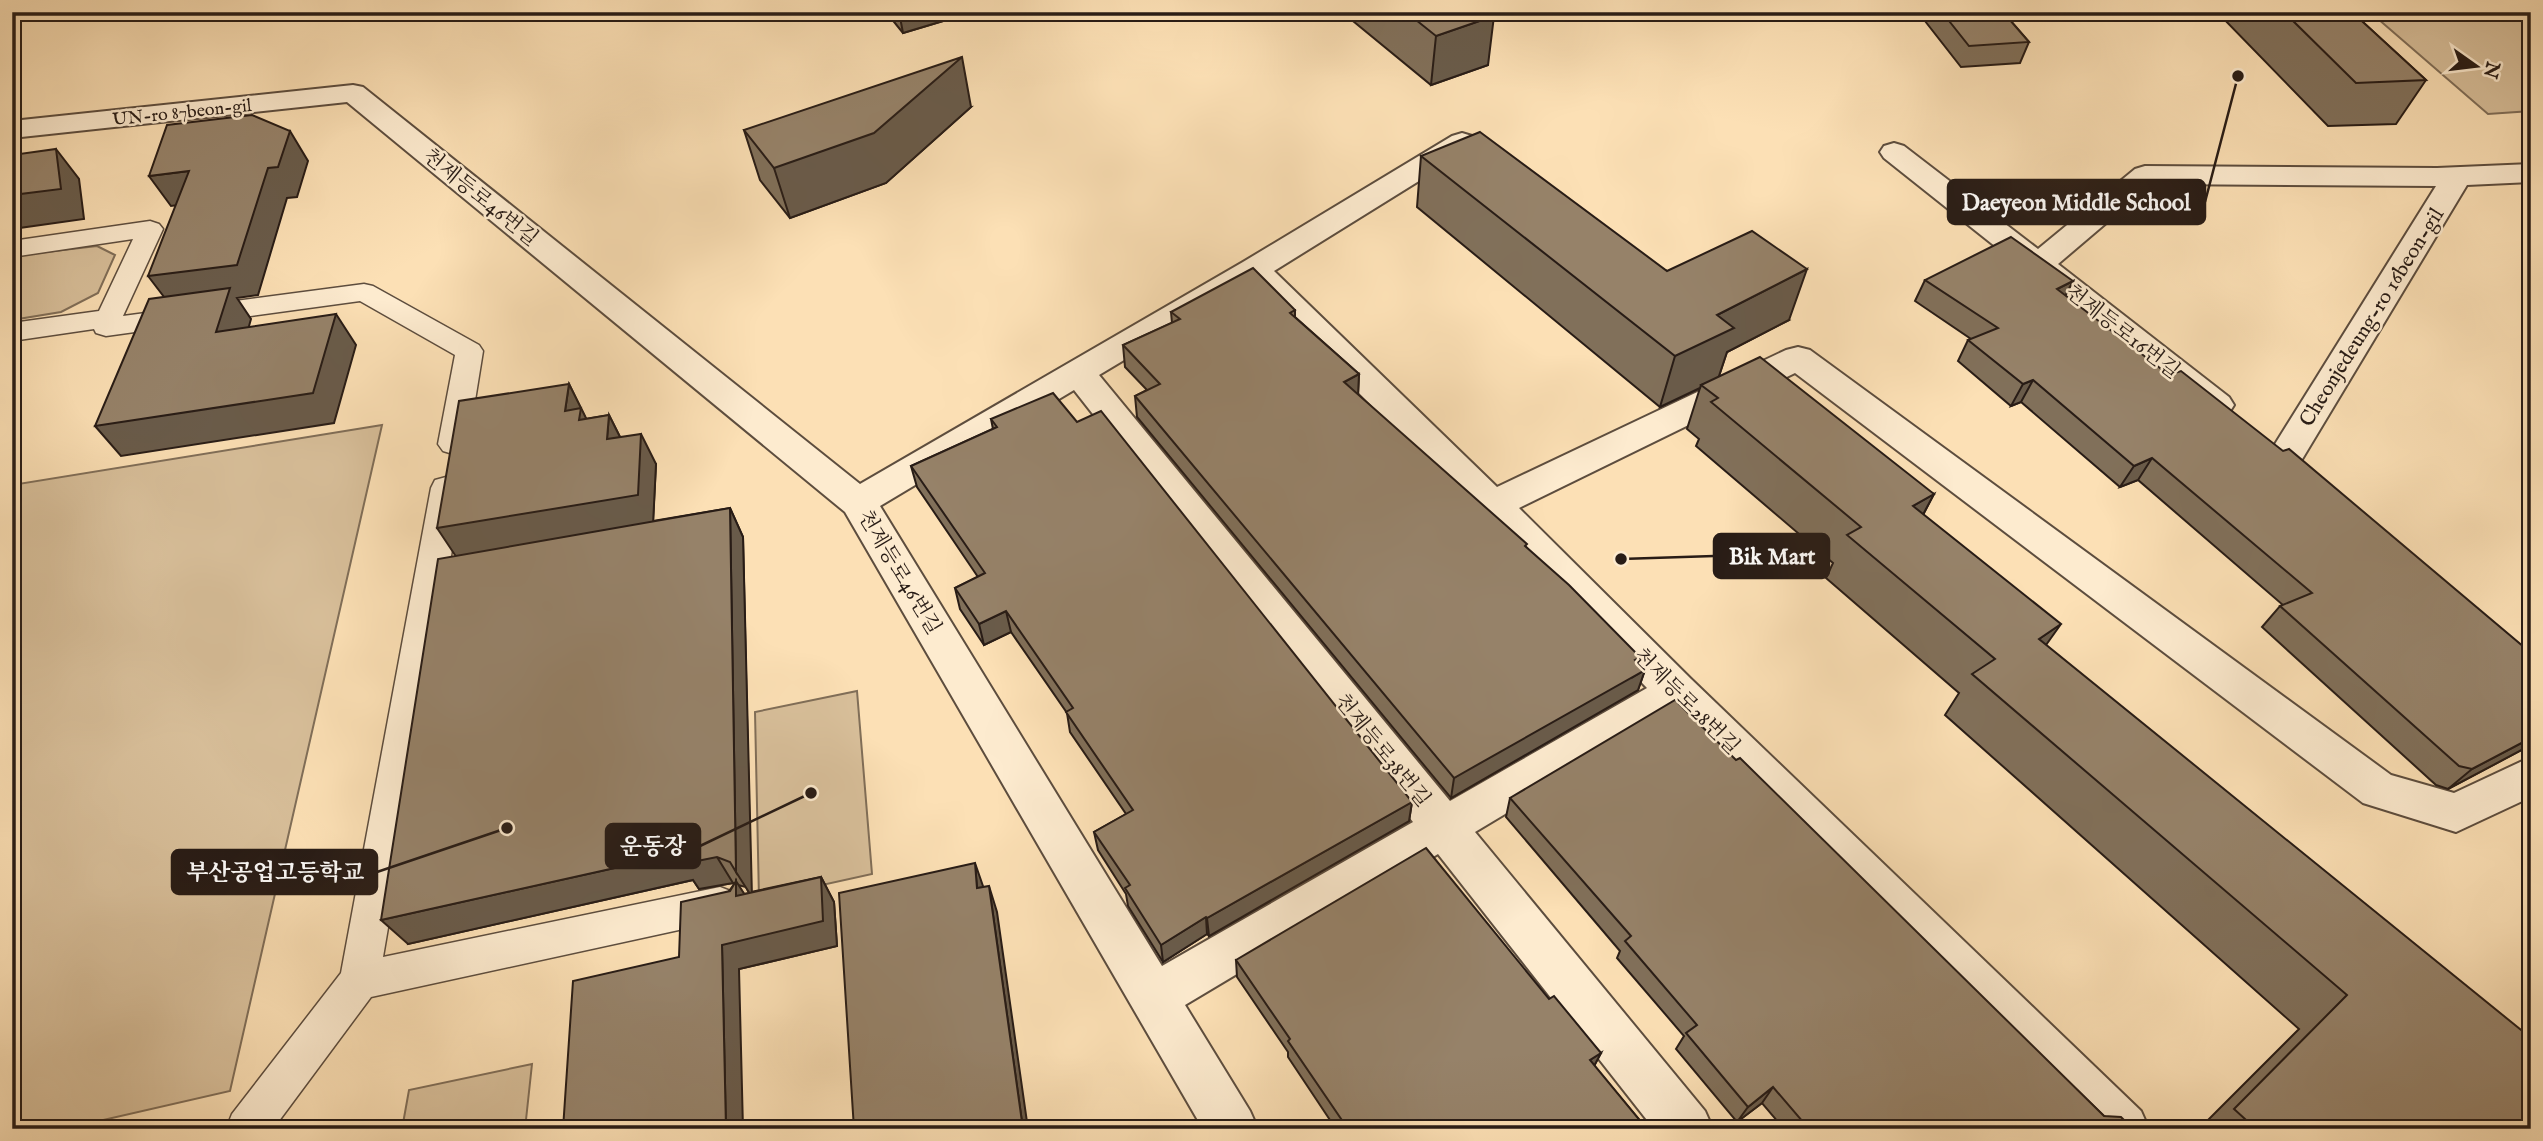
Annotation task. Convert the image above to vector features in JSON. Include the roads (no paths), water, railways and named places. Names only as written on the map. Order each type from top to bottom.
[{"type":"street","name":"UN-ro 87beon-gil","points":[[12,130],[353,93]]},
{"type":"street","name":"천제등로46번길","points":[[353,93],[858,502],[1232,1129]]},
{"type":"street","points":[[858,502],[1254,269],[1462,142]]},
{"type":"street","name":"천제등로16번길","points":[[1894,152],[2274,449]]},
{"type":"street","points":[[2038,265],[2145,176],[2457,176],[2531,173]]},
{"type":"street","name":"Cheonjedeung-ro 16beon-gil","points":[[2274,449],[2457,176]]},
{"type":"street","name":"천제등로28번길","points":[[1254,269],[1493,505],[1676,691],[2123,1129]]},
{"type":"street","points":[[1493,505],[1798,358],[2378,790],[2456,813],[2531,776]]},
{"type":"street","name":"천제등로38번길","points":[[1078,372],[1687,1129]]},
{"type":"street","points":[[1154,997],[1676,691]]},
{"type":"lane","points":[[12,248],[150,229],[106,327],[364,292],[469,352],[470,413],[432,578],[359,981],[247,1129]]},
{"type":"lane","points":[[12,332],[109,318]]},
{"type":"lane","points":[[432,578],[515,564]]},
{"type":"lane","points":[[359,981],[732,902]]},
{"type":"place","name":"Daeyeon Middle School","points":[[2238,76]]},
{"type":"place","name":"Bik Mart","points":[[1621,559]]},
{"type":"place","name":"운동장","points":[[811,793]]},
{"type":"place","name":"부산공업고등학교","points":[[507,828]]}]
